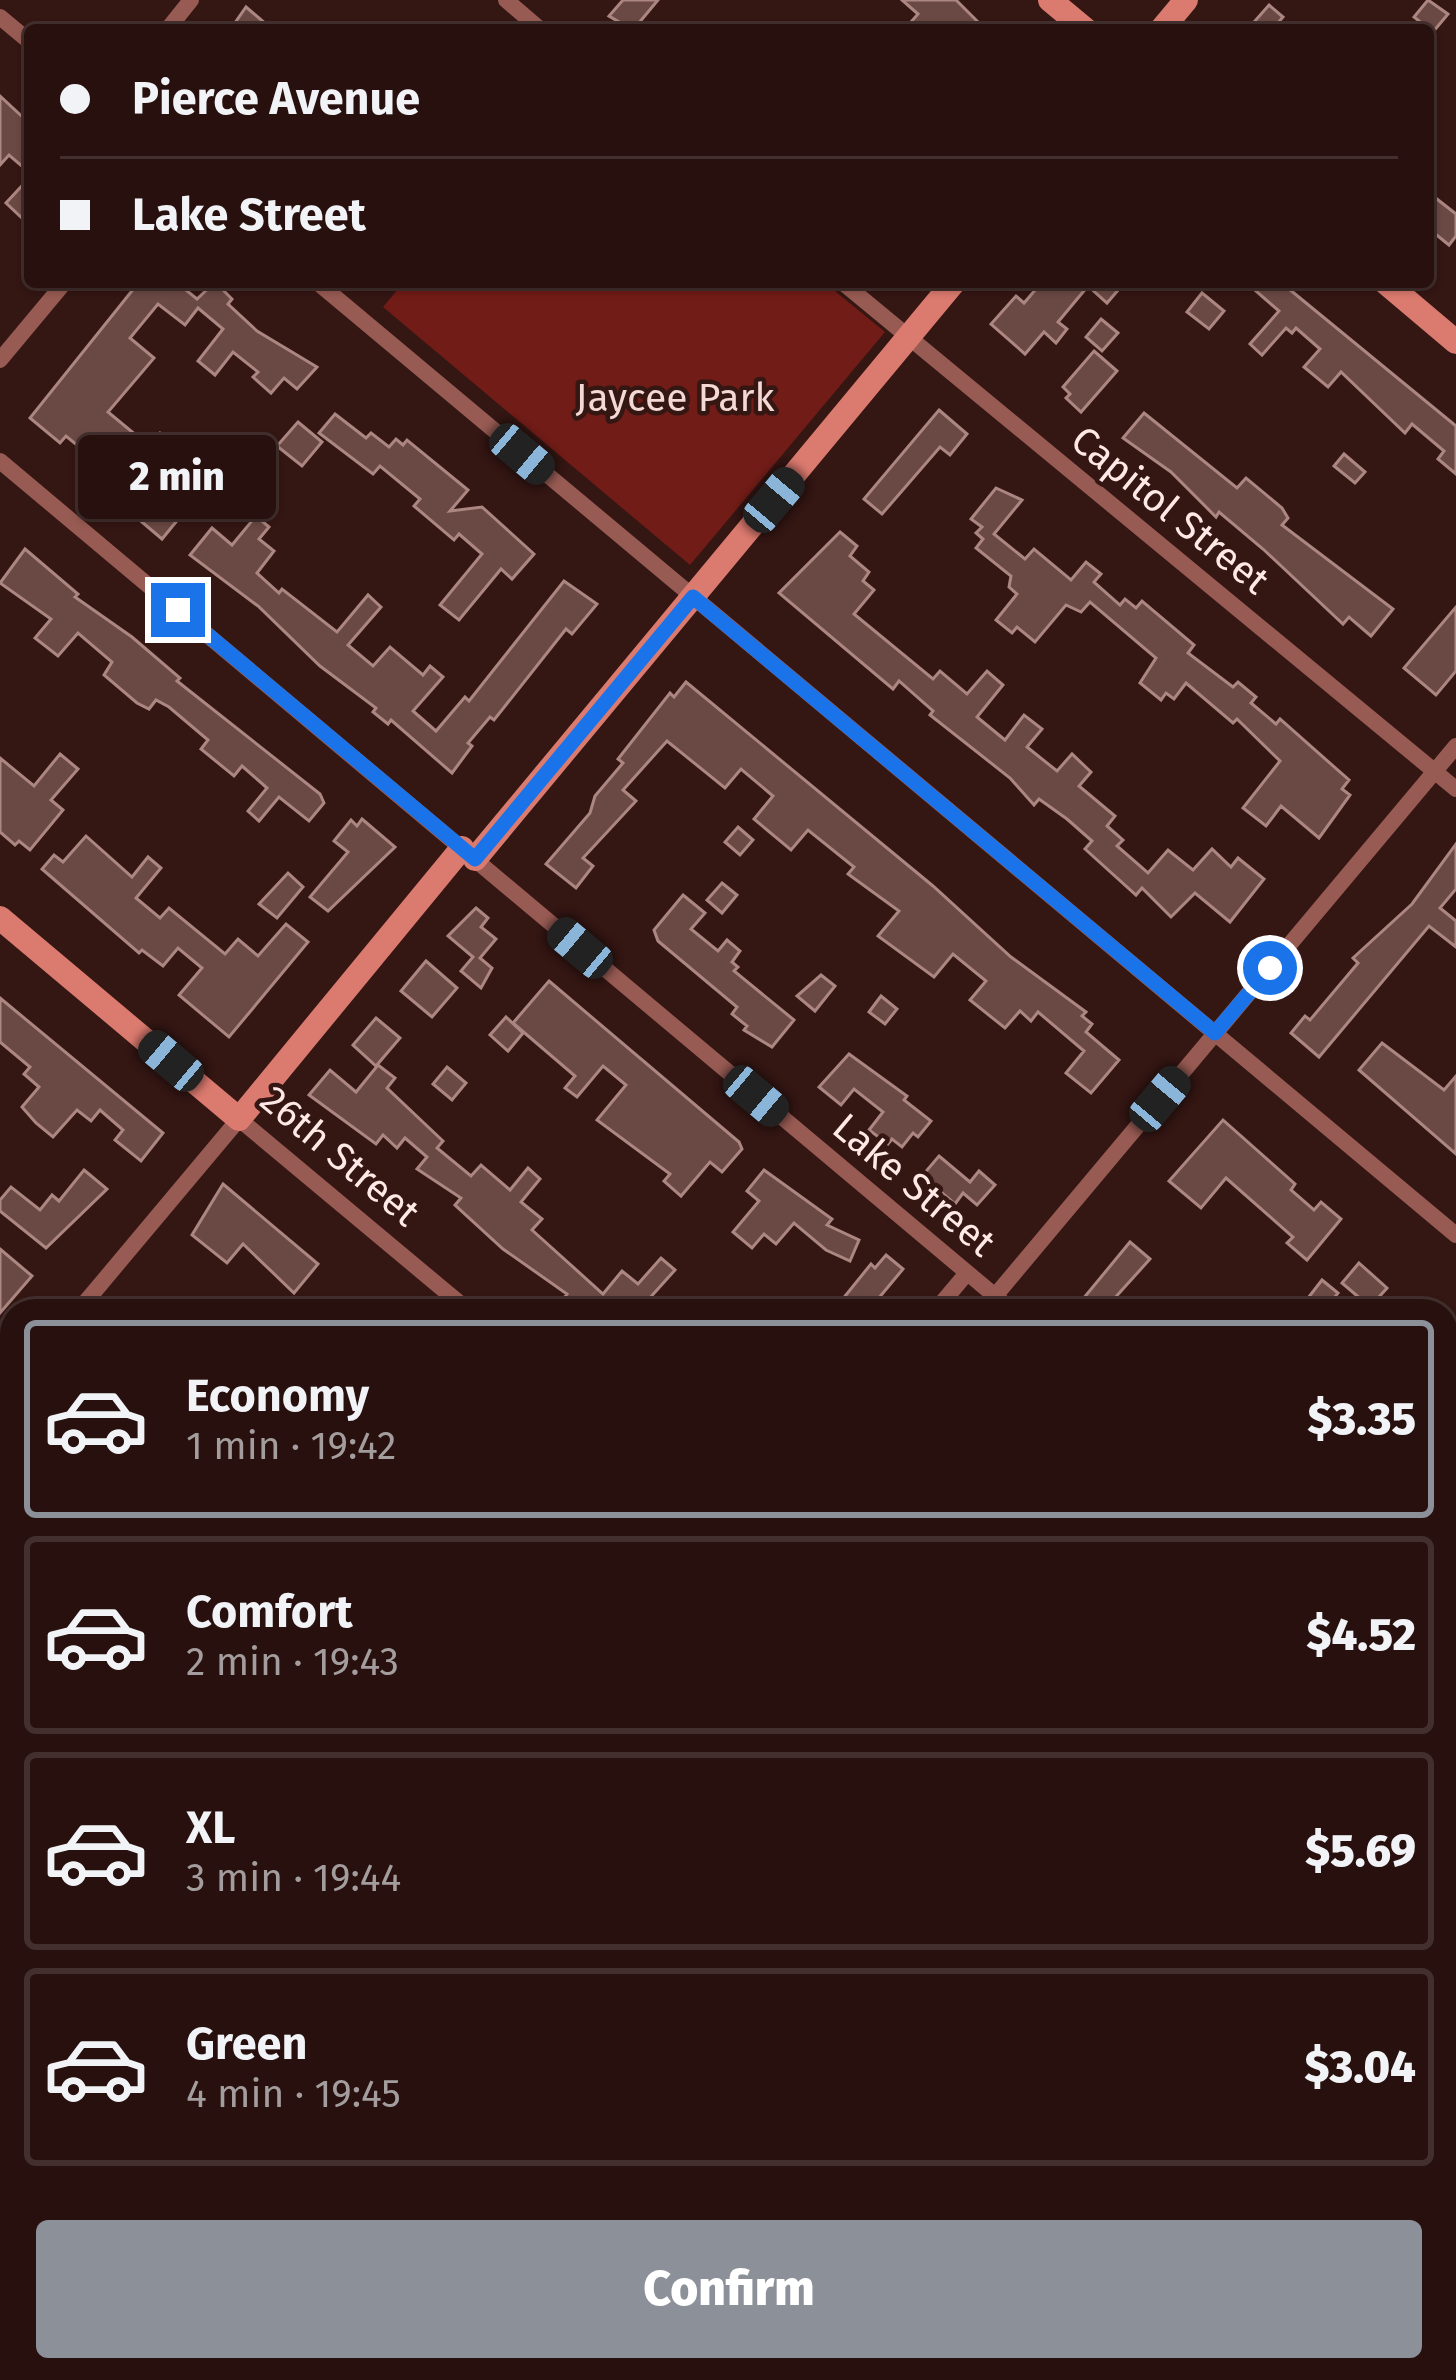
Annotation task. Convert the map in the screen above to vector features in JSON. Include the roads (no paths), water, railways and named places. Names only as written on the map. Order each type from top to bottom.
[{"type":"street","points":[[172,24],[191,0]]},
{"type":"street","points":[[506,0],[535,24]]},
{"type":"street","points":[[1050,0],[1079,24]]},
{"type":"street","points":[[1166,24],[1186,0]]},
{"type":"street","points":[[0,17],[24,37]]},
{"type":"street","points":[[0,360],[60,288]]},
{"type":"street","points":[[324,288],[1456,1234]]},
{"type":"street","name":"Capitol Street","points":[[849,288],[1456,789]]},
{"type":"street","points":[[88,1299],[693,597],[949,288]]},
{"type":"street","points":[[1392,288],[1456,342]]},
{"type":"street","name":"Lake Street","points":[[0,461],[998,1299]]},
{"type":"street","points":[[994,1296],[1456,746]]},
{"type":"street","name":"26th Street","points":[[0,918],[455,1299]]},
{"type":"street","points":[[944,1299],[967,1273]]},
{"type":"park label","name":"Jaycee Park","points":[[675,398]]}]
